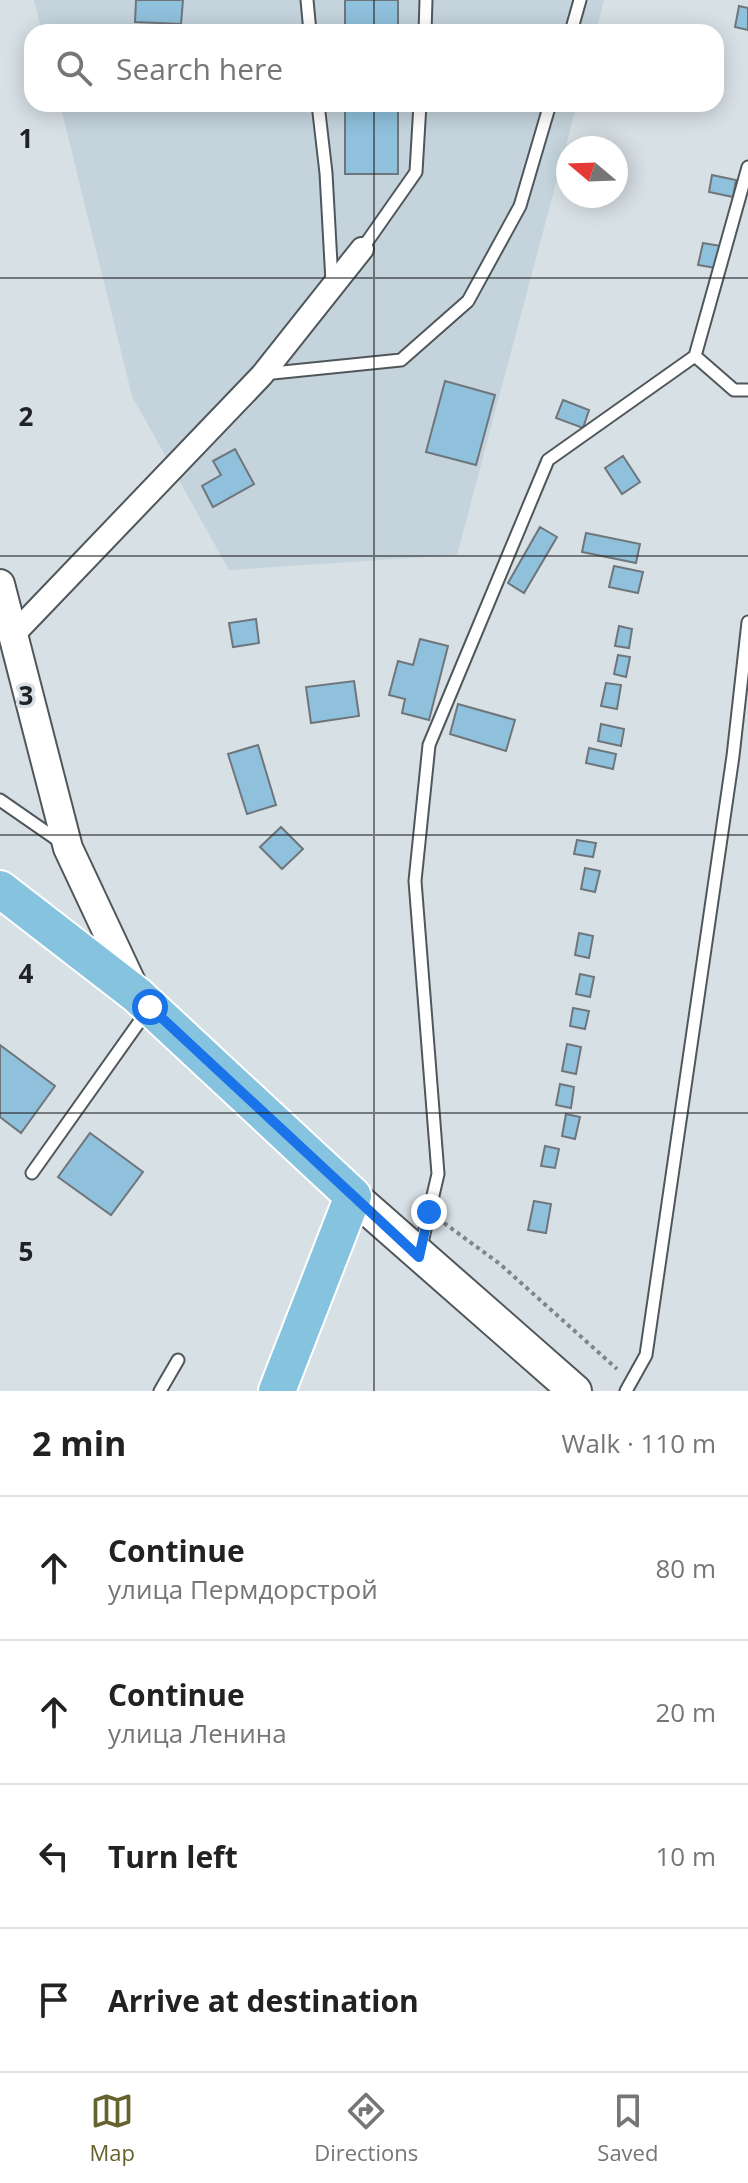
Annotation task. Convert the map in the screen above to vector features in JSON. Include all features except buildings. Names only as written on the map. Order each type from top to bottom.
[{"type":"main road","points":[[0,889],[144,1001],[419,1257],[575,1391]]},
{"type":"main road","points":[[277,1391],[353,1196]]},
{"type":"street","points":[[12,636],[262,375],[362,249]]},
{"type":"street","points":[[0,584],[68,848],[144,1001]]},
{"type":"lane","points":[[307,0],[309,24]]},
{"type":"lane","points":[[425,24],[426,0]]},
{"type":"lane","points":[[573,24],[580,0]]},
{"type":"lane","points":[[319,112],[326,173],[332,286]]},
{"type":"lane","points":[[362,249],[416,172],[420,112]]},
{"type":"lane","points":[[262,375],[401,360],[468,301],[520,206],[548,112]]},
{"type":"lane","points":[[419,1257],[438,1174],[415,881],[429,745],[548,460],[695,356],[748,167]]},
{"type":"lane","points":[[695,356],[734,390],[748,390]]},
{"type":"lane","points":[[629,1387],[646,1355],[733,756],[748,622]]},
{"type":"lane","points":[[0,800],[68,848]]},
{"type":"lane","points":[[32,1173],[144,1001]]},
{"type":"lane","points":[[160,1391],[178,1360]]},
{"type":"path","points":[[429,1212],[500,1264],[629,1387]]},
{"type":"shaded area","points":[[34,0],[604,0],[598,24],[40,24]]},
{"type":"shaded area","points":[[62,112],[575,112],[568,136],[556,136],[556,183],[457,555],[229,570],[132,396]]},
{"type":"route","points":[[150,1007],[419,1257],[429,1212]]}]
